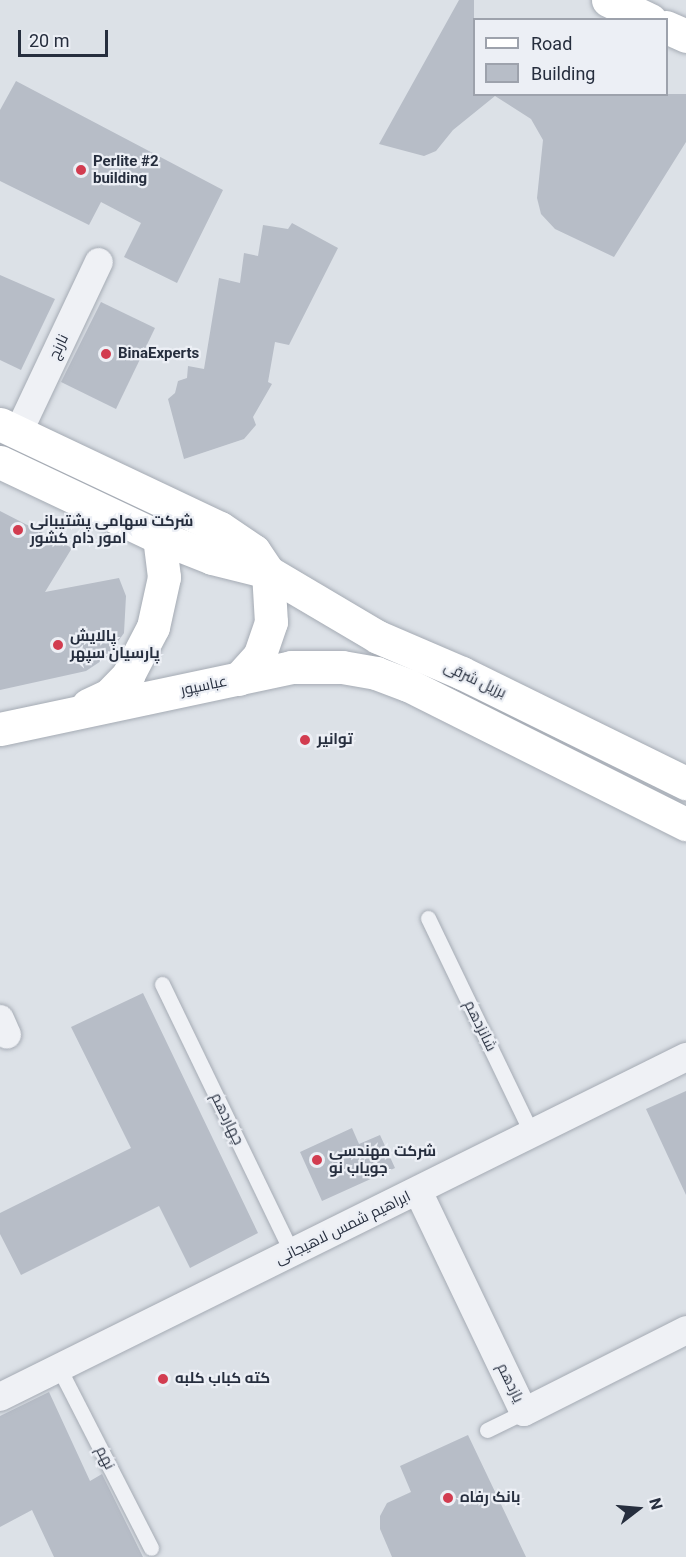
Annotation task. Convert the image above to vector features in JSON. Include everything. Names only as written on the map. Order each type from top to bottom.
[{"type":"main road","points":[[608,0],[646,18]]},
{"type":"main road","points":[[668,28],[686,36]]},
{"type":"main road","name":"برزیل شرقی","points":[[9,429],[216,543]]},
{"type":"main road","name":"برزیل شرقی","points":[[0,462],[159,537],[248,545],[268,572],[378,637],[462,673],[686,783]]},
{"type":"main road","points":[[71,714],[109,695],[128,675],[143,648],[162,597],[164,577],[159,537]]},
{"type":"main road","points":[[238,680],[249,671],[267,641],[272,600],[268,572]]},
{"type":"main road","points":[[378,637],[408,685],[686,824]]},
{"type":"main road","name":"عباسپور","points":[[0,729],[291,667],[342,667],[376,673],[408,685]]},
{"type":"main road","points":[[408,685],[462,673]]},
{"type":"street","name":"نارنج","points":[[9,429],[99,262]]},
{"type":"street","name":"ابراهیم شمس لاهیجانی","points":[[0,1397],[686,1057]]},
{"type":"street","name":"یازدهم","points":[[418,1191],[524,1412],[686,1330]]},
{"type":"lane","name":"شانزدهم","points":[[428,918],[532,1134]]},
{"type":"lane","name":"چهاردهم","points":[[162,984],[292,1253]]},
{"type":"lane","name":"نهم","points":[[59,1368],[151,1548]]},
{"type":"lane","points":[[487,1430],[524,1412]]},
{"type":"building","points":[[459,0],[474,0],[473,96],[495,96],[453,130],[436,151],[424,156],[379,144]]},
{"type":"building","points":[[16,81],[223,190],[177,283],[124,257],[141,223],[101,202],[89,225],[0,181],[0,110]]},
{"type":"building","points":[[668,94],[686,94],[686,142],[614,257],[555,229],[541,214],[537,198],[543,140],[531,119],[495,96],[668,96]]},
{"type":"building","points":[[292,223],[338,248],[289,345],[275,342],[268,382],[272,384],[253,417],[256,425],[244,439],[184,459],[168,399],[175,393],[178,381],[187,378],[188,366],[204,369],[219,278],[240,283],[244,253],[258,256],[263,225],[288,229]]},
{"type":"building","points":[[0,275],[55,299],[21,370],[0,360]]},
{"type":"building","name":"BinaExperts","points":[[101,302],[155,328],[116,409],[61,382]]},
{"type":"building","name":"پالایش پارسیان سپهر","points":[[0,511],[72,548],[45,592],[119,578],[126,596],[124,633],[107,657],[86,671],[0,690]]},
{"type":"building","points":[[143,993],[258,1233],[190,1268],[159,1206],[21,1275],[0,1234],[0,1213],[131,1148],[71,1027]]},
{"type":"building","points":[[686,1091],[686,1195],[646,1109]]},
{"type":"building","points":[[352,1128],[359,1144],[380,1135],[395,1168],[322,1201],[300,1152]]},
{"type":"building","points":[[49,1392],[90,1481],[102,1474],[143,1557],[54,1557],[32,1510],[0,1527],[0,1416]]},
{"type":"building","name":"بانک رفاه","points":[[468,1435],[526,1557],[392,1557],[380,1529],[380,1516],[387,1503],[411,1492],[400,1466]]},
{"type":"place","name":"Perlite #2 building","points":[[81,170]]},
{"type":"place","name":"BinaExperts","points":[[106,354]]},
{"type":"place","name":"شركت سهامى پشتيبانى امور دام كشور","points":[[18,530]]},
{"type":"place","name":"پالایش پارسیان سپهر","points":[[58,645]]},
{"type":"place","name":"توانیر","points":[[305,740]]},
{"type":"place","name":"شرکت مهندسی جویاب نو","points":[[317,1160]]},
{"type":"place","name":"کته کباب کلبه","points":[[163,1379]]},
{"type":"place","name":"بانک رفاه","points":[[448,1498]]}]
